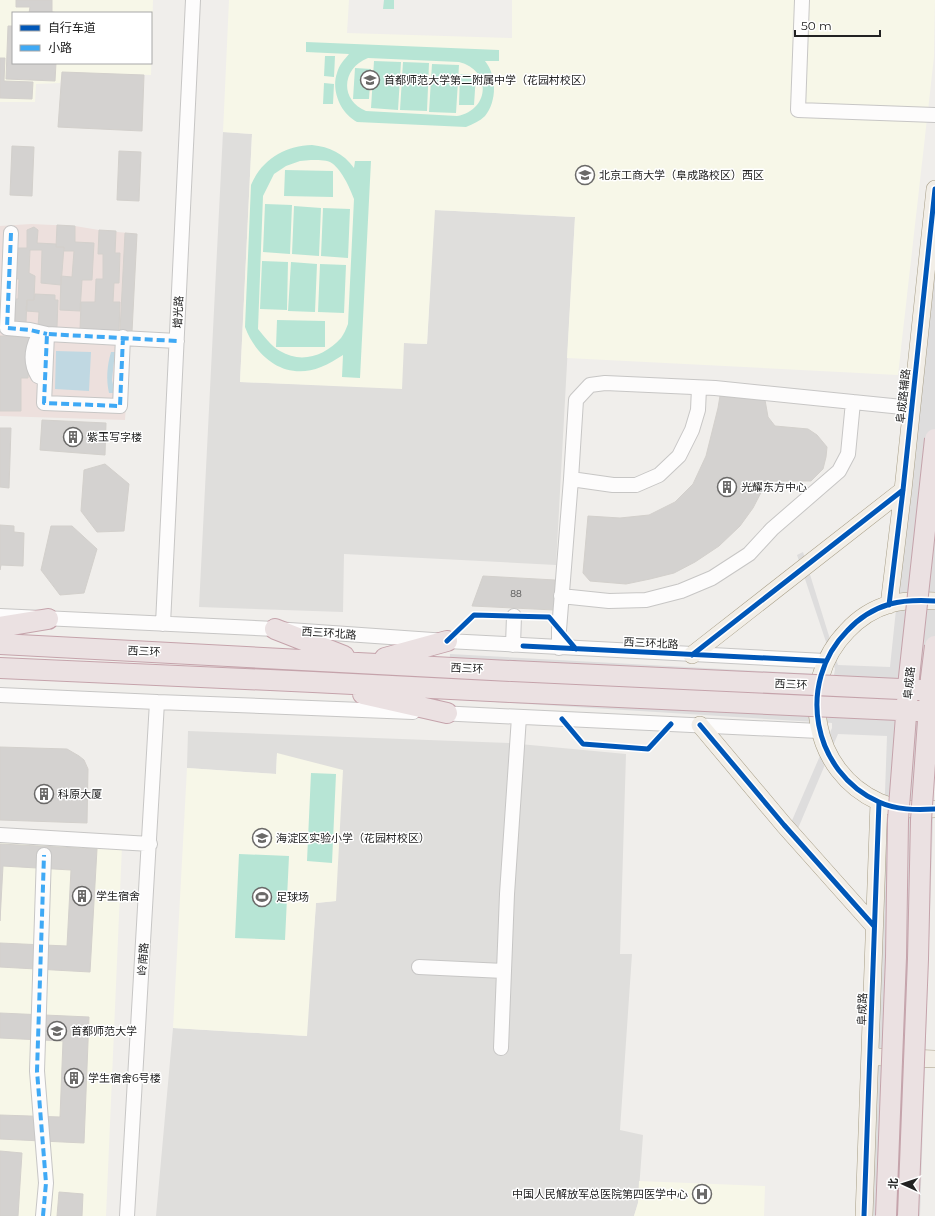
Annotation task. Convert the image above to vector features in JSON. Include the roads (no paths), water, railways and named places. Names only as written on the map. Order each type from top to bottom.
[{"type":"highway","name":"阜成路","points":[[886,1216],[896,957],[898,820],[909,677],[935,439]]},
{"type":"highway","points":[[0,627],[48,619]]},
{"type":"highway","points":[[275,629],[363,662],[447,641]]},
{"type":"highway","name":"西三环","points":[[0,644],[512,671],[935,690]]},
{"type":"highway","name":"阜成路","points":[[908,1216],[918,959],[921,820],[931,678],[935,646]]},
{"type":"highway","name":"西三环","points":[[0,668],[935,711]]},
{"type":"highway","points":[[313,682],[447,713]]},
{"type":"main road","name":"阜成路辅路","points":[[889,605],[912,408],[927,335],[935,189]]},
{"type":"main road","points":[[692,655],[903,490]]},
{"type":"main road","points":[[935,601],[913,600],[889,605],[873,611],[855,623],[838,640],[825,661],[816,698],[819,731],[828,755],[844,777],[863,793],[879,802],[898,808],[918,810],[935,809]]},
{"type":"main road","points":[[700,725],[784,825],[874,926]]},
{"type":"main road","name":"阜成路","points":[[864,1216],[871,1057],[879,802]]},
{"type":"main road","points":[[871,1057],[935,1059]]},
{"type":"street","name":"增光路","points":[[163,624],[193,0]]},
{"type":"street","points":[[802,0],[798,110],[935,115]]},
{"type":"street","points":[[11,233],[7,328],[30,330],[46,334],[177,341]]},
{"type":"street","points":[[46,334],[44,403],[120,406],[123,337]]},
{"type":"street","points":[[559,648],[561,596],[576,400],[590,385],[605,383],[699,388],[912,408]]},
{"type":"street","points":[[571,479],[612,485],[636,485],[659,475],[679,456],[692,430],[698,410],[699,388]]},
{"type":"street","points":[[561,596],[609,601],[646,600],[680,591],[712,578],[748,554],[772,529],[839,471],[848,454],[853,402]]},
{"type":"street","name":"西三环北路","points":[[0,616],[275,629],[559,648],[825,661]]},
{"type":"street","points":[[513,645],[514,616]]},
{"type":"street","points":[[0,695],[447,713],[819,731]]},
{"type":"street","name":"岭南路","points":[[127,1216],[150,844],[157,702]]},
{"type":"street","points":[[501,1048],[507,894],[519,717]]},
{"type":"street","points":[[0,835],[150,844]]},
{"type":"street","points":[[42,1216],[46,1183],[37,1071],[44,855]]},
{"type":"street","points":[[876,869],[893,870],[888,1020]]},
{"type":"street","points":[[419,967],[504,971]]},
{"type":"water","points":[[56,351],[91,352],[89,391],[55,389]]},
{"type":"water","points":[[111,352],[115,352],[112,380],[115,393],[109,393],[107,383]]},
{"type":"place","name":"首都师范大学第二附属中学（花园村校区）","points":[[370,80]]},
{"type":"place","name":"北京工商大学（阜成路校区）西区","points":[[585,175]]},
{"type":"place","name":"紫玉写字楼","points":[[73,437]]},
{"type":"place","name":"光耀东方中心","points":[[727,487]]},
{"type":"place","name":"科原大厦","points":[[44,794]]},
{"type":"place","name":"海淀区实验小学（花园村校区）","points":[[262,838]]},
{"type":"place","name":"学生宿舍","points":[[82,896]]},
{"type":"place","name":"足球场","points":[[262,897]]},
{"type":"place","name":"首都师范大学","points":[[57,1031]]},
{"type":"place","name":"学生宿舍6号楼","points":[[74,1078]]},
{"type":"place","name":"中国人民解放军总医院第四医学中心","points":[[702,1194]]}]
